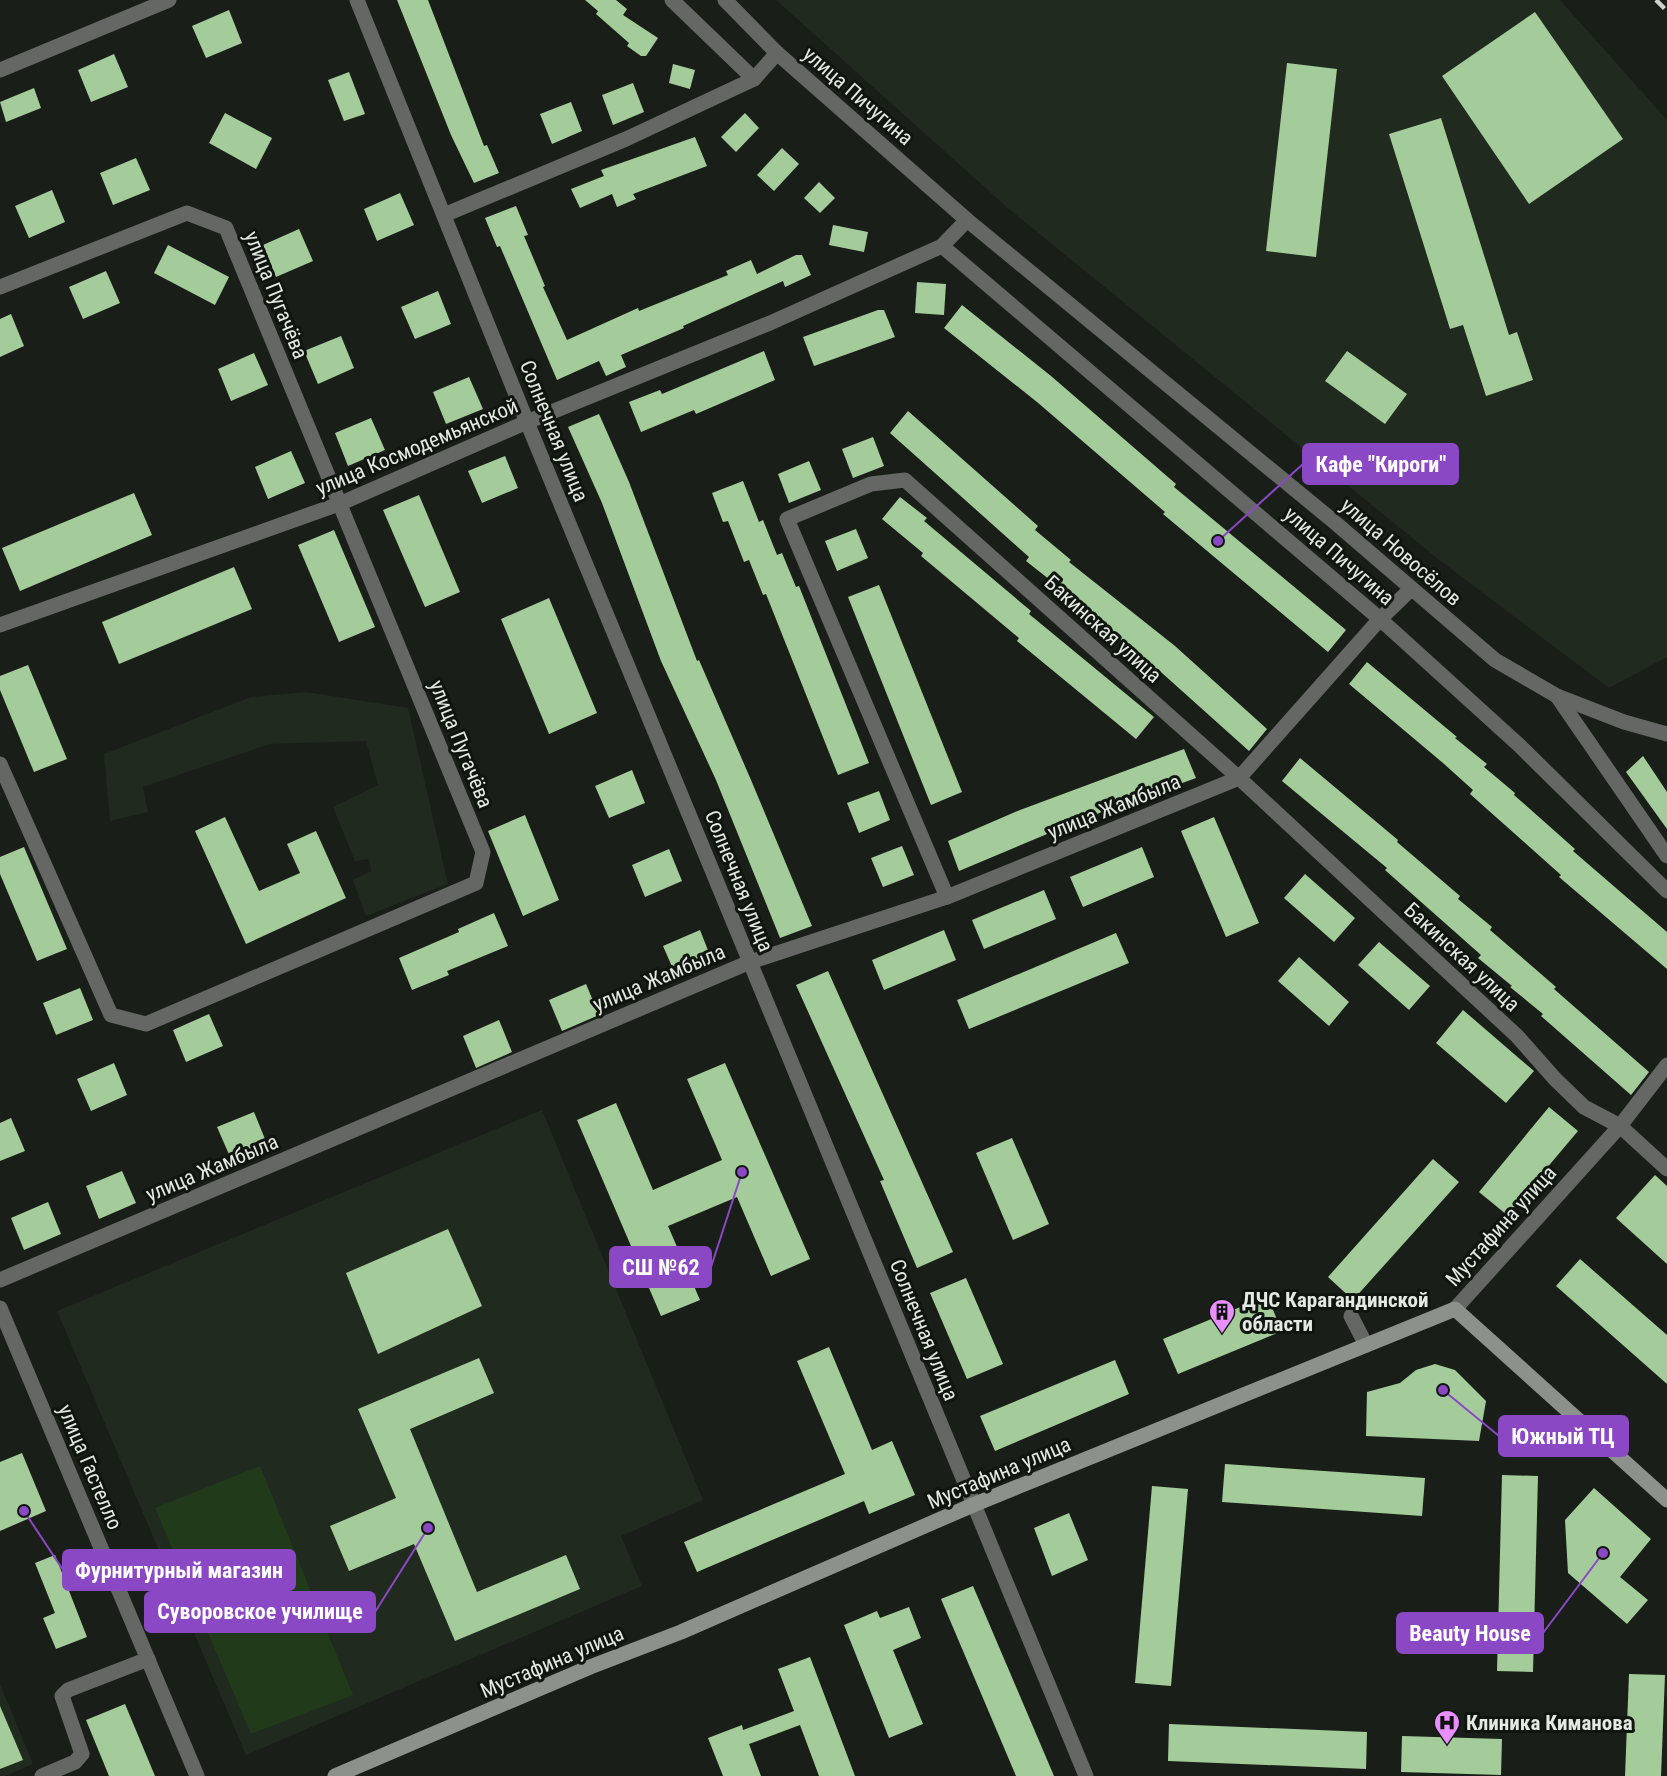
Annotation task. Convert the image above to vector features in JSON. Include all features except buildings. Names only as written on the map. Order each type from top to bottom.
[{"type":"main road","name":"Мустафина улица","points":[[335,1776],[590,1667],[681,1632],[973,1505],[1455,1309]]},
{"type":"main road","points":[[1455,1309],[1667,1500]]},
{"type":"street","points":[[0,70],[169,0]]},
{"type":"street","name":"Солнечная улица","points":[[357,0],[527,422],[1086,1776]]},
{"type":"street","points":[[672,0],[754,79]]},
{"type":"street","name":"улица Пичугина","points":[[725,0],[777,53],[967,220]]},
{"type":"street","points":[[444,215],[626,139],[754,79],[777,53]]},
{"type":"street","name":"улица Пугачёва","points":[[0,287],[187,213],[226,228],[483,852],[476,883],[146,1024],[111,1015],[0,764]]},
{"type":"street","name":"улица Космодемьянской","points":[[0,625],[339,504],[527,422],[770,323],[942,246],[967,220]]},
{"type":"street","name":"улица Новосёлов","points":[[967,220],[1495,660],[1557,696],[1624,722],[1667,735]]},
{"type":"street","name":"улица Пичугина","points":[[942,246],[1380,619],[1520,746],[1667,891]]},
{"type":"street","name":"Бакинская улица","points":[[947,897],[787,519],[871,484],[905,480],[1239,778],[1516,1036],[1584,1107],[1620,1126],[1667,1169]]},
{"type":"street","name":"улица Жамбыла","points":[[0,1280],[750,962],[947,897],[1239,778],[1380,619],[1411,589]]},
{"type":"street","points":[[1557,696],[1667,856]]},
{"type":"street","name":"Мустафина улица","points":[[1455,1309],[1620,1126],[1667,1065]]},
{"type":"street","name":"улица Гастелло","points":[[0,1308],[197,1776]]},
{"type":"street","points":[[1351,1316],[1366,1345]]},
{"type":"street","points":[[42,1776],[75,1762],[82,1754],[62,1696],[68,1690],[148,1659]]},
{"type":"shaded area","points":[[776,0],[1560,0],[1667,120],[1667,657],[1609,688],[1438,559],[1009,209]]},
{"type":"shaded area","points":[[306,692],[408,708],[448,884],[366,916],[353,880],[371,871],[369,859],[355,861],[333,807],[378,785],[366,741],[270,744],[143,787],[148,812],[110,821],[104,754],[251,697]]},
{"type":"shaded area","points":[[542,1110],[703,1500],[621,1536],[642,1586],[246,1755],[57,1311]]},
{"type":"shaded area","points":[[0,1684],[33,1764],[5,1776],[0,1776]]},
{"type":"green space","points":[[260,1466],[353,1695],[251,1734],[155,1508]]},
{"type":"railway","points":[[1656,0],[1667,11]]},
{"type":"place","name":"Кафе \"Кироги\"","points":[[1218,541]]},
{"type":"place","name":"СШ №62","points":[[742,1172]]},
{"type":"place","name":"ДЧС Карагандинской области","points":[[1222,1335]]},
{"type":"place","name":"Южный ТЦ","points":[[1443,1390]]},
{"type":"place","name":"Фурнитурный магазин","points":[[24,1511]]},
{"type":"place","name":"Суворовское училище","points":[[428,1528]]},
{"type":"place","name":"Beauty House","points":[[1603,1553]]},
{"type":"place","name":"Клиника Киманова","points":[[1447,1746]]}]
